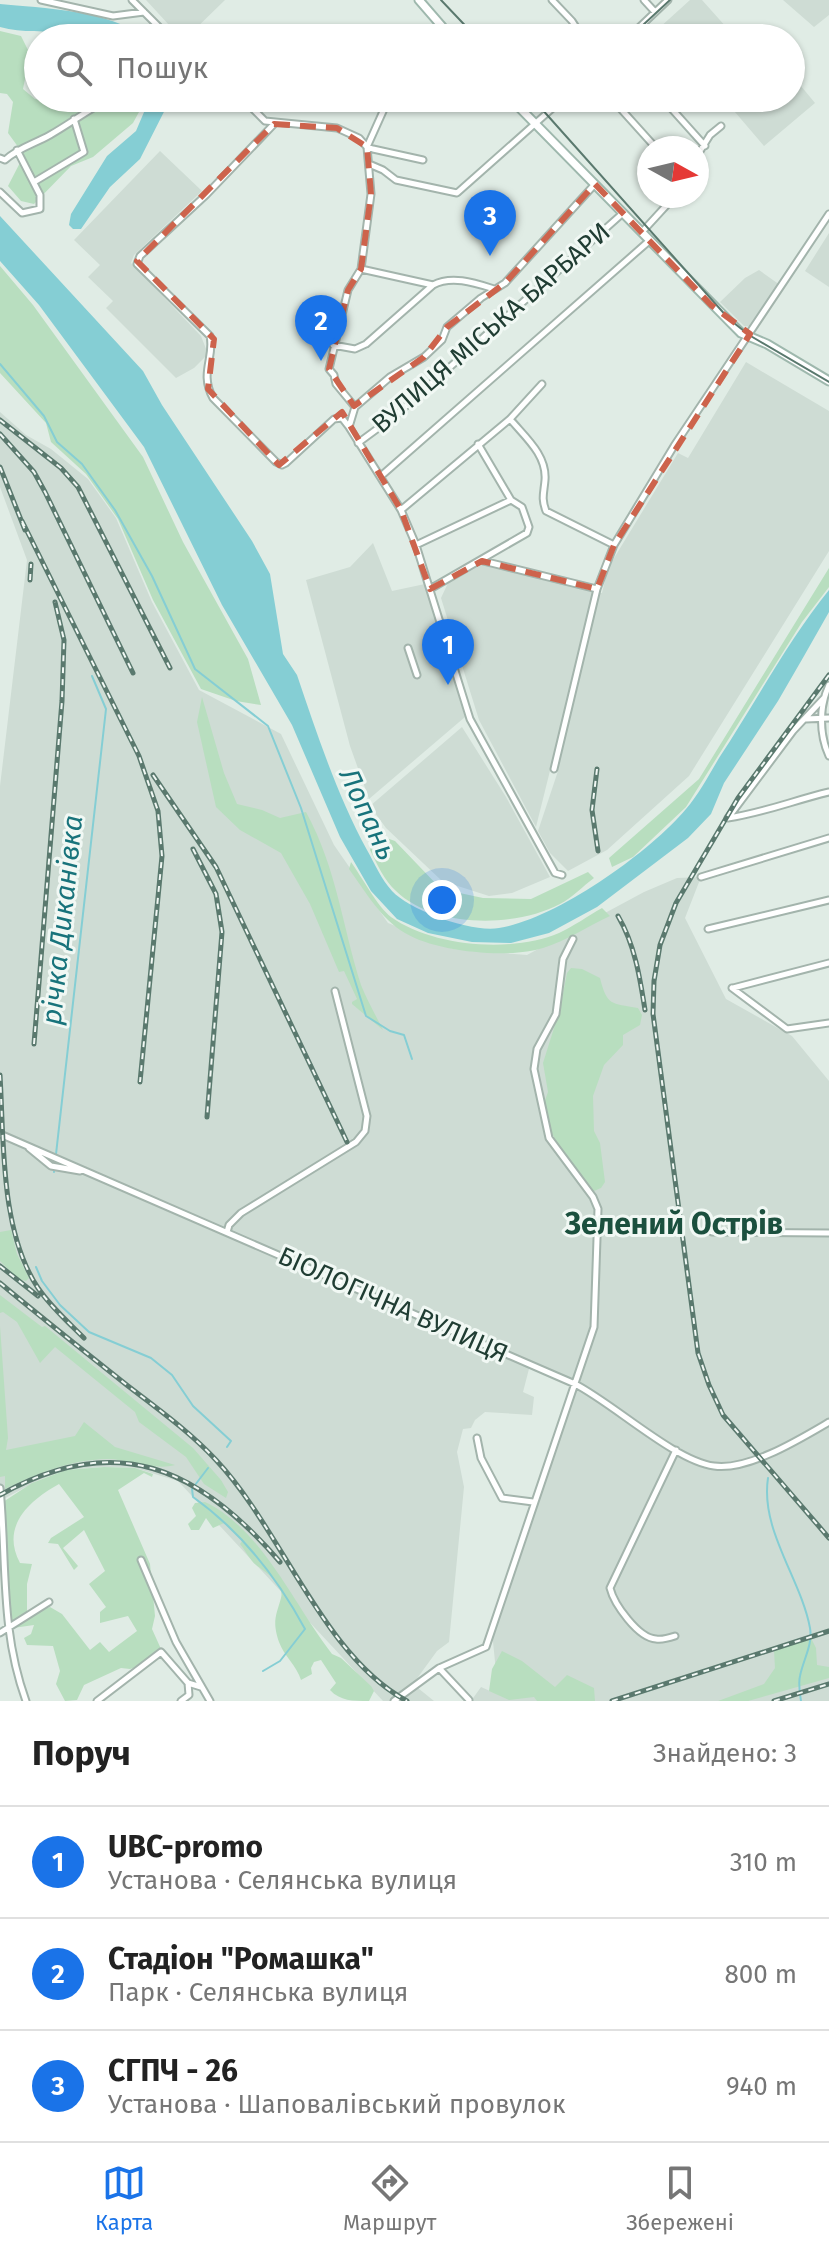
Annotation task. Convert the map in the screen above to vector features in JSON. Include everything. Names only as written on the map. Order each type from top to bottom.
[{"type":"street","points":[[41,0],[113,16],[144,12]]},
{"type":"street","points":[[132,0],[156,24]]},
{"type":"street","points":[[419,0],[440,24]]},
{"type":"street","points":[[552,0],[572,24]]},
{"type":"street","points":[[644,0],[655,12]]},
{"type":"street","points":[[643,24],[668,0]]},
{"type":"street","points":[[0,158],[5,160],[17,150],[86,112]]},
{"type":"street","points":[[256,112],[265,121],[274,124],[337,128],[359,138],[367,147],[423,160]]},
{"type":"street","points":[[355,407],[336,384],[329,369],[348,290],[361,269],[371,194],[367,147],[383,112]]},
{"type":"street","points":[[523,112],[741,333],[750,334],[829,381]]},
{"type":"street","points":[[369,164],[396,180],[451,193],[463,189],[495,156],[549,112]]},
{"type":"street","points":[[624,112],[645,136]]},
{"type":"street","points":[[675,112],[696,136]]},
{"type":"street","points":[[34,182],[84,152],[74,119]]},
{"type":"street","points":[[274,124],[206,195],[140,256],[137,264],[210,336],[208,389],[213,398],[276,462],[286,463],[334,419],[342,418],[349,427],[401,510],[416,545],[470,719],[555,873],[562,875]]},
{"type":"street","points":[[709,137],[721,126]]},
{"type":"street","points":[[359,138],[371,137]]},
{"type":"street","points":[[0,192],[22,213],[40,209],[40,195],[17,150]]},
{"type":"street","points":[[349,427],[355,407],[390,377],[424,357],[442,340],[447,327],[514,274],[595,184]]},
{"type":"street","points":[[641,233],[664,208]]},
{"type":"street","name":"ВУЛИЦЯ МІСЬКА БАРБАРИ","points":[[358,443],[396,415],[623,213]]},
{"type":"street","points":[[554,769],[597,589],[614,545],[674,446],[829,214]]},
{"type":"street","points":[[381,476],[649,241]]},
{"type":"street","points":[[361,269],[433,285]]},
{"type":"street","points":[[333,345],[355,349],[366,344],[433,285],[445,280],[472,282],[495,289]]},
{"type":"street","points":[[401,510],[510,419],[542,384]]},
{"type":"street","points":[[510,419],[541,456],[545,481],[542,500],[546,511],[614,545]]},
{"type":"street","points":[[430,589],[527,533],[529,527],[522,507],[511,500],[478,444]]},
{"type":"street","points":[[416,545],[511,500]]},
{"type":"street","points":[[482,561],[597,589]]},
{"type":"street","points":[[408,648],[417,675]]},
{"type":"street","points":[[828,686],[824,698],[822,735],[829,756]]},
{"type":"street","points":[[824,698],[756,779],[728,818],[829,792]]},
{"type":"street","points":[[805,719],[825,718]]},
{"type":"street","points":[[701,877],[829,838]]},
{"type":"street","points":[[708,929],[829,900]]},
{"type":"street","points":[[394,1701],[439,1668],[486,1647],[594,1327],[598,1209],[593,1197],[549,1138],[534,1069],[537,1049],[556,1014],[563,959],[573,939]]},
{"type":"street","points":[[829,963],[732,988],[787,1029],[829,1023]]},
{"type":"street","points":[[227,1232],[229,1225],[241,1213],[356,1142],[365,1131],[367,1116],[335,991]]},
{"type":"street","name":"БІОЛОГІЧНА ВУЛИЦЯ","points":[[0,1134],[25,1145],[51,1166],[87,1172],[575,1384],[676,1450],[714,1466],[743,1463],[808,1435],[829,1422]]},
{"type":"street","points":[[712,1232],[829,1233]]},
{"type":"street","points":[[477,1438],[481,1458],[502,1498],[533,1502]]},
{"type":"street","points":[[675,1636],[655,1639],[646,1636],[620,1608],[610,1588],[676,1450]]},
{"type":"street","points":[[0,1488],[3,1631],[26,1701]]},
{"type":"street","points":[[141,1560],[156,1601],[210,1701]]},
{"type":"street","points":[[3,1631],[49,1602]]},
{"type":"street","points":[[97,1701],[161,1652],[188,1683],[202,1688]]},
{"type":"street","points":[[439,1668],[469,1700]]},
{"type":"street","points":[[181,1701],[189,1695],[188,1683]]},
{"type":"highlighted area","points":[[274,124],[337,128],[367,147],[371,194],[361,269],[348,290],[329,369],[354,406],[424,357],[447,327],[505,283],[595,184],[711,305],[750,334],[614,545],[597,589],[482,561],[430,589],[401,510],[342,412],[279,465],[208,389],[214,339],[137,261]]},
{"type":"shaded area","points":[[146,0],[225,0],[200,24],[168,24]]},
{"type":"shaded area","points":[[690,0],[702,0],[723,24],[663,24]]},
{"type":"shaded area","points":[[783,0],[829,0],[829,15],[814,27]]},
{"type":"shaded area","points":[[805,91],[815,103],[805,111]]},
{"type":"shaded area","points":[[735,112],[804,112],[764,146]]},
{"type":"shaded area","points":[[160,151],[202,191],[134,255],[131,263],[201,336],[208,354],[194,368],[176,378],[106,308],[113,301],[88,277],[100,265],[74,240]]},
{"type":"shaded area","points":[[829,233],[829,287],[805,271]]},
{"type":"shaded area","points":[[759,270],[780,285],[754,327],[744,326],[720,302],[745,278]]},
{"type":"shaded area","points":[[746,362],[829,411],[829,551],[689,776],[607,850],[568,871],[550,853],[538,831],[557,774],[599,593],[602,593],[608,568],[678,453],[688,458]]},
{"type":"shaded area","points":[[0,412],[26,435],[51,449],[88,479],[116,518],[152,602],[199,690],[281,734],[334,845],[388,923],[453,949],[527,955],[644,892],[677,878],[701,877],[685,918],[726,999],[792,1036],[829,1081],[829,1701],[471,1701],[481,1687],[490,1691],[496,1672],[492,1631],[575,1385],[530,1365],[523,1392],[534,1397],[532,1415],[485,1412],[471,1428],[463,1429],[457,1452],[464,1487],[449,1642],[437,1651],[413,1684],[434,1701],[383,1701],[178,1481],[135,1468],[66,1470],[0,1501],[0,786],[27,560],[0,487]]},
{"type":"shaded area","points":[[373,543],[392,591],[425,584],[465,717],[369,799],[350,746],[306,580],[350,567]]},
{"type":"shaded area","points":[[485,563],[595,590],[536,827],[479,720],[441,598],[448,583]]},
{"type":"shaded area","points":[[462,727],[506,797],[550,877],[512,893],[489,896],[442,881],[386,828],[370,806]]},
{"type":"green space","points":[[0,31],[21,36],[24,42],[24,112],[139,112],[133,123],[93,157],[71,166],[34,204],[21,201],[8,186],[24,155],[8,133],[13,102],[7,94],[0,93]]},
{"type":"green space","points":[[0,266],[33,305],[143,457],[183,542],[248,659],[261,705],[236,701],[201,689],[153,600],[118,519],[86,474],[51,442],[46,423],[0,373]]},
{"type":"green space","points":[[829,568],[829,587],[802,622],[686,807],[633,857],[612,867],[609,858],[699,779]]},
{"type":"green space","points":[[202,697],[224,773],[237,804],[280,818],[306,812],[332,876],[361,985],[383,1030],[352,1004],[357,999],[344,971],[339,972],[310,904],[281,853],[240,830],[216,807],[197,722]]},
{"type":"green space","points":[[375,834],[395,841],[441,889],[483,898],[531,899],[588,872],[594,878],[564,901],[542,912],[498,920],[453,918],[412,903],[392,887],[370,850]]},
{"type":"green space","points":[[351,862],[391,917],[408,927],[450,941],[496,945],[519,943],[559,933],[602,908],[610,916],[560,941],[529,951],[493,953],[453,949],[418,940],[396,927],[374,904],[349,869]]},
{"type":"green space","points":[[571,968],[582,969],[600,978],[605,994],[612,1002],[638,1008],[642,1015],[640,1025],[623,1035],[623,1045],[604,1065],[593,1096],[594,1131],[600,1143],[605,1182],[594,1191],[588,1188],[562,1152],[547,1124],[544,1103],[548,1092],[543,1063],[560,1009],[567,973]]},
{"type":"green space","points":[[11,1230],[17,1254],[29,1278],[26,1281],[18,1279],[0,1261],[0,1232]]},
{"type":"green space","points":[[0,1295],[42,1327],[45,1326],[193,1448],[221,1480],[228,1492],[226,1498],[204,1484],[186,1457],[139,1422],[135,1412],[55,1347],[40,1363],[17,1322],[0,1313]]},
{"type":"green space","points":[[0,1326],[8,1438],[6,1450],[75,1436],[84,1422],[115,1447],[175,1465],[158,1467],[107,1459],[93,1460],[54,1468],[5,1489],[5,1476],[0,1477]]},
{"type":"green space","points":[[135,1468],[153,1474],[152,1477],[144,1473],[118,1490],[150,1564],[155,1616],[152,1629],[161,1649],[146,1664],[130,1669],[121,1668],[84,1685],[77,1700],[65,1701],[56,1684],[60,1671],[53,1646],[27,1645],[24,1638],[31,1634],[34,1625],[13,1628],[5,1624],[3,1568],[0,1566],[0,1504],[32,1483],[66,1470]],"holes":[[[59,1484],[84,1517],[48,1543],[58,1544],[74,1570],[78,1566],[63,1548],[84,1530],[105,1571],[89,1584],[106,1607],[100,1612],[100,1623],[128,1616],[137,1631],[109,1652],[100,1642],[90,1650],[62,1614],[50,1607],[27,1614],[27,1584],[32,1564],[20,1563],[15,1550],[14,1537],[21,1516],[38,1498]]]},
{"type":"green space","points":[[205,1502],[244,1530],[260,1549],[332,1654],[341,1658],[371,1686],[374,1691],[369,1701],[347,1700],[334,1694],[330,1690],[336,1683],[321,1660],[314,1662],[312,1674],[301,1680],[277,1635],[276,1619],[281,1593],[277,1583],[254,1563],[240,1544],[242,1541],[224,1523],[213,1528],[206,1518],[199,1530],[191,1530],[188,1524],[196,1516],[192,1508],[195,1503]]},
{"type":"green space","points":[[811,1638],[816,1648],[817,1665],[829,1667],[829,1678],[748,1701],[718,1701],[764,1684],[775,1668],[774,1650]]},
{"type":"green space","points":[[502,1651],[522,1661],[555,1687],[567,1675],[594,1688],[595,1701],[537,1701],[534,1697],[509,1700],[489,1691],[492,1669]]},
{"type":"water","points":[[0,4],[55,9],[120,24],[24,24],[24,31],[0,27]]},
{"type":"water","points":[[144,112],[164,112],[140,159],[110,187],[81,229],[73,229],[69,225],[71,214],[107,156],[136,131]]},
{"type":"water","points":[[0,216],[143,371],[252,541],[270,574],[283,654],[297,675],[337,786],[378,871],[401,899],[458,924],[499,928],[547,912],[626,864],[670,826],[691,803],[785,651],[829,590],[829,612],[778,701],[724,783],[711,814],[688,838],[597,907],[549,933],[511,943],[472,942],[428,933],[397,919],[371,891],[340,837],[292,725],[222,605],[144,447],[39,305],[0,261]]},
{"type":"waterway","points":[[0,364],[44,416],[57,442],[82,464],[115,510],[152,576],[195,669],[268,726],[301,808],[366,1016],[390,1031],[404,1035],[412,1059]]},
{"type":"waterway","name":"річка Диканівка","points":[[54,1172],[106,709],[92,676]]},
{"type":"waterway","name":"річка Диканівка","points":[[36,1267],[42,1281],[60,1305],[89,1332],[151,1358],[172,1375],[193,1406],[231,1441],[227,1447]]},
{"type":"waterway","name":"річка Диканівка","points":[[208,1468],[192,1489],[193,1497],[243,1540],[283,1591],[305,1629],[280,1661],[263,1671]]},
{"type":"waterway","points":[[768,1478],[767,1497],[775,1535],[805,1610],[811,1634],[799,1679],[801,1701]]},
{"type":"tram line","points":[[441,0],[464,24]]},
{"type":"tram line","points":[[644,24],[670,0]]},
{"type":"tram line","points":[[544,112],[729,319],[749,335],[829,382]]},
{"type":"railway","points":[[0,420],[61,468],[78,487],[170,668]]},
{"type":"railway","points":[[0,434],[34,472],[133,673]]},
{"type":"railway","points":[[0,467],[25,530]]},
{"type":"railway","points":[[22,521],[139,756],[158,811],[162,856],[140,1082]]},
{"type":"railway","points":[[30,580],[31,564]]},
{"type":"railway","points":[[34,1044],[62,701],[64,640],[55,602]]},
{"type":"railway","points":[[829,675],[738,798],[676,903],[660,945],[653,1014],[698,1353],[723,1415],[829,1538]]},
{"type":"railway","points":[[597,769],[592,810],[598,851]]},
{"type":"railway","points":[[153,775],[216,867],[347,1142]]},
{"type":"railway","points":[[193,849],[216,894],[222,932],[207,1117]]},
{"type":"railway","points":[[618,916],[633,950],[645,1010]]},
{"type":"railway","points":[[0,1075],[6,1185],[17,1240],[38,1288],[84,1338]]},
{"type":"railway","points":[[0,1266],[38,1296]]},
{"type":"railway","points":[[0,1283],[174,1421],[216,1460],[240,1489],[327,1623],[351,1654],[377,1681],[407,1701]]},
{"type":"railway","points":[[0,1495],[42,1475],[81,1465],[118,1463],[153,1468],[186,1482],[218,1502],[280,1562]]},
{"type":"railway","points":[[612,1701],[829,1631]]},
{"type":"railway","points":[[774,1701],[829,1684]]},
{"type":"place","name":"СГПЧ - 26","points":[[490,256]]},
{"type":"place","name":"Стадіон \"Ромашка\"","points":[[321,361]]},
{"type":"place","name":"UBC-promo","points":[[448,685]]},
{"type":"district","name":"Зелений Острів","points":[[674,1224]]},
{"type":"water label","name":"Лопань","points":[[368,814]]}]
